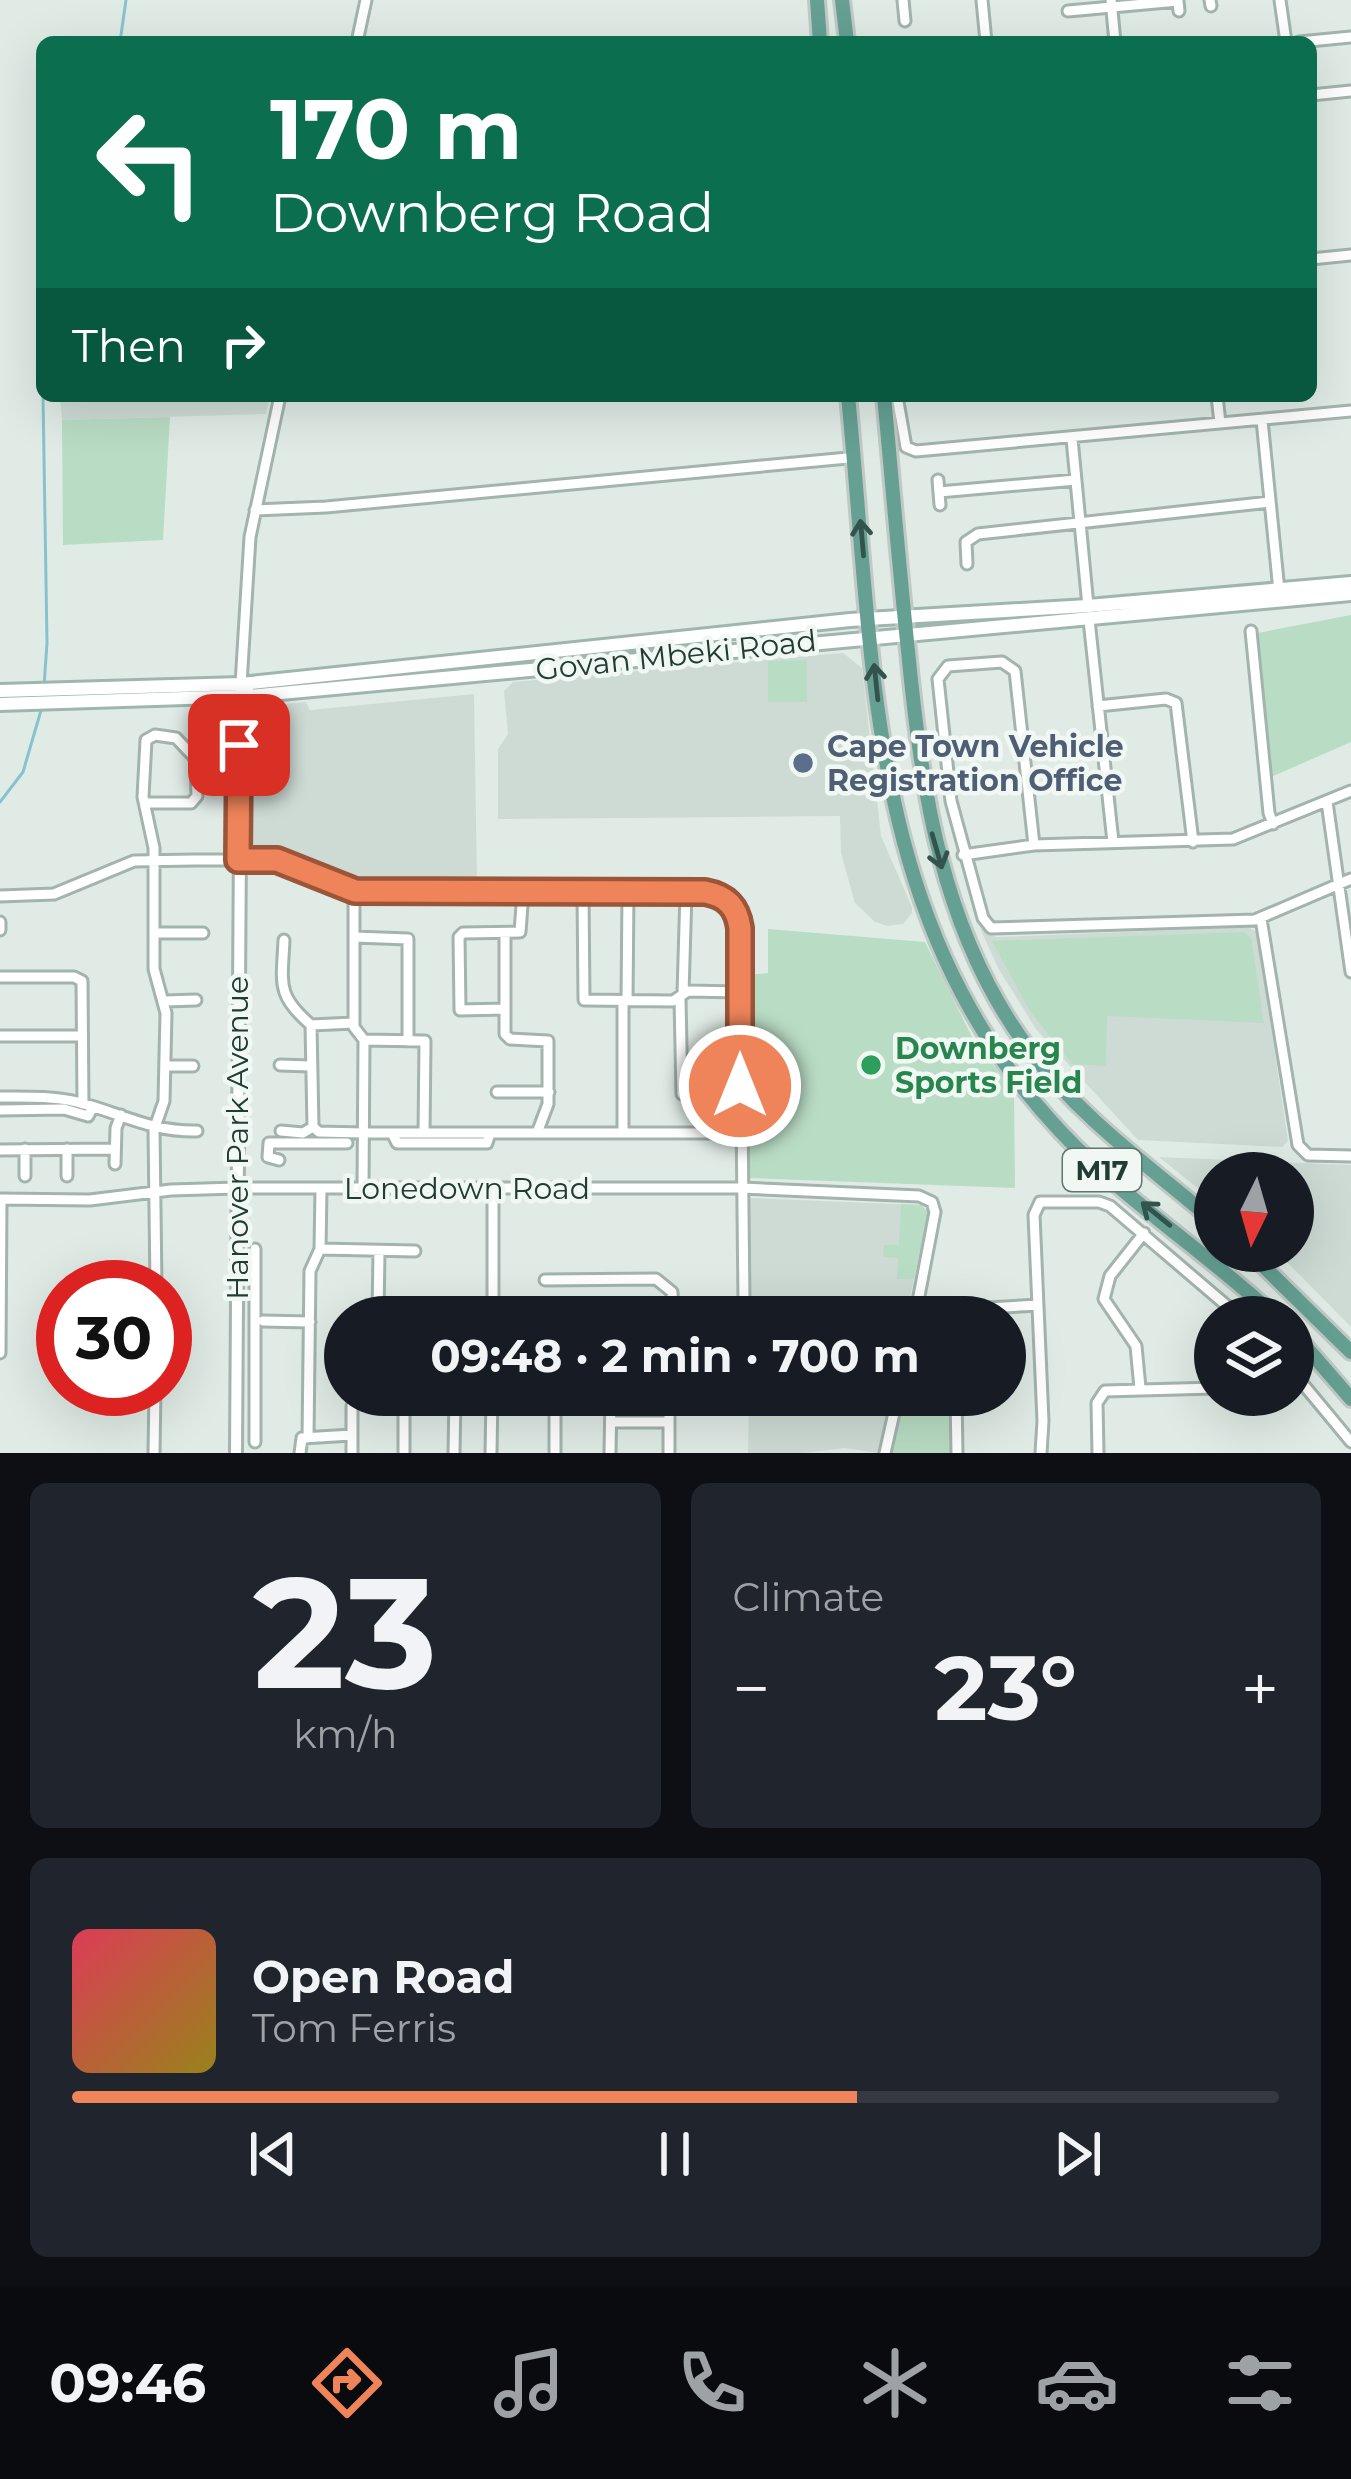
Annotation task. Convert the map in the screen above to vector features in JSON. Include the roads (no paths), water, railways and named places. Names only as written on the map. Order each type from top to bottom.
[{"type":"main road","points":[[817,0],[820,36]]},
{"type":"main road","points":[[842,0],[846,36]]},
{"type":"main road","name":"M17","points":[[849,402],[884,756],[898,832],[926,916],[966,1003],[1006,1065],[1061,1132],[1252,1296]]},
{"type":"main road","name":"M17","points":[[885,402],[920,771],[934,845],[954,906],[1010,1023],[1071,1099],[1194,1205]]},
{"type":"main road","name":"Govan Mbeki Road","points":[[1089,613],[1351,583]]},
{"type":"main road","name":"Govan Mbeki Road","points":[[0,691],[56,696],[244,690],[870,627],[1351,594]]},
{"type":"main road","name":"Govan Mbeki Road","points":[[0,704],[38,696]]},
{"type":"main road","points":[[1269,1272],[1351,1352]]},
{"type":"main road","points":[[1314,1357],[1351,1399]]},
{"type":"street","points":[[358,36],[366,0]]},
{"type":"street","points":[[904,0],[905,21]]},
{"type":"street","points":[[982,0],[985,36]]},
{"type":"street","points":[[1280,0],[1285,36]]},
{"type":"street","points":[[1068,11],[1111,3],[1178,1],[1179,11]]},
{"type":"street","points":[[1111,3],[1114,36]]},
{"type":"street","points":[[1317,40],[1351,37]]},
{"type":"street","points":[[1317,94],[1351,91]]},
{"type":"street","points":[[1317,259],[1351,256]]},
{"type":"street","points":[[244,690],[248,555],[279,402]]},
{"type":"street","points":[[898,402],[902,440],[909,449],[966,449],[1351,411]]},
{"type":"street","points":[[1218,402],[1220,423]]},
{"type":"street","points":[[1262,420],[1279,591]]},
{"type":"street","points":[[1072,439],[1113,842]]},
{"type":"street","points":[[255,511],[848,458]]},
{"type":"street","points":[[938,480],[940,505]]},
{"type":"street","points":[[939,492],[1076,480]]},
{"type":"street","points":[[967,564],[967,542],[978,534],[1270,502]]},
{"type":"street","points":[[1251,631],[1273,824]]},
{"type":"street","points":[[1034,845],[1016,671],[1002,662],[948,666],[938,679],[948,783],[983,918],[996,930],[1261,919],[1351,879]]},
{"type":"street","name":"Hanover Park Avenue","points":[[236,1453],[238,860],[246,778],[244,690]]},
{"type":"street","points":[[1098,706],[1166,699],[1176,703],[1192,842]]},
{"type":"street","points":[[145,802],[190,803],[197,796],[196,759],[176,738],[155,735],[146,740],[145,802],[152,823],[154,973],[165,1001],[164,1102],[154,1130],[156,1260]]},
{"type":"street","points":[[963,855],[1034,845],[1233,839],[1351,791]]},
{"type":"street","points":[[1327,802],[1351,970]]},
{"type":"street","points":[[0,896],[54,894],[117,867],[153,860],[277,860],[355,891],[720,895],[738,916],[743,1296]]},
{"type":"street","points":[[355,891],[354,1023],[364,1040],[425,1041],[424,1133]]},
{"type":"street","points":[[505,1009],[460,1010],[459,935],[523,930],[524,892]]},
{"type":"street","points":[[583,892],[584,1000],[740,992]]},
{"type":"street","points":[[623,1133],[628,892]]},
{"type":"street","points":[[682,1094],[686,892]]},
{"type":"street","points":[[1261,919],[1298,1145],[1307,1155],[1351,1156]]},
{"type":"street","points":[[154,932],[203,933]]},
{"type":"street","points":[[506,933],[508,1038],[548,1041],[548,1106],[537,1133]]},
{"type":"street","points":[[354,937],[408,939],[407,1041]]},
{"type":"street","points":[[284,940],[282,993],[286,1002],[311,1025],[354,1023]]},
{"type":"street","points":[[0,976],[78,978],[83,986],[88,1116],[59,1109],[0,1110]]},
{"type":"street","points":[[165,1001],[196,1000]]},
{"type":"street","points":[[311,1025],[313,1127]]},
{"type":"street","points":[[0,1036],[82,1036]]},
{"type":"street","points":[[363,1188],[364,1040]]},
{"type":"street","points":[[280,1065],[310,1066]]},
{"type":"street","points":[[165,1066],[194,1066]]},
{"type":"street","points":[[497,1092],[549,1092]]},
{"type":"street","points":[[0,1097],[50,1097],[121,1115],[154,1130],[197,1131]]},
{"type":"street","points":[[116,1164],[121,1115]]},
{"type":"street","points":[[281,1131],[303,1133],[313,1127]]},
{"type":"street","points":[[313,1127],[347,1143]]},
{"type":"street","points":[[279,1160],[268,1157],[268,1143],[363,1133],[740,1133]]},
{"type":"street","points":[[392,1133],[398,1143],[487,1143],[490,1133]]},
{"type":"street","points":[[67,1149],[67,1176]]},
{"type":"street","points":[[0,1150],[116,1149]]},
{"type":"street","points":[[25,1150],[25,1176]]},
{"type":"street","name":"Lonedown Road","points":[[0,1199],[90,1199],[237,1188],[742,1188],[919,1196],[932,1202],[934,1217],[919,1296]]},
{"type":"street","points":[[493,1188],[493,1296]]},
{"type":"street","points":[[308,1438],[310,1267],[320,1249],[321,1189]]},
{"type":"street","points":[[0,1199],[0,1353]]},
{"type":"street","points":[[1041,1453],[1034,1215],[1039,1203],[1048,1199],[1103,1203],[1216,1296]]},
{"type":"street","points":[[1140,1388],[1136,1346],[1104,1299],[1107,1281],[1144,1233]]},
{"type":"street","points":[[255,1249],[255,1442]]},
{"type":"street","points":[[320,1249],[415,1251]]},
{"type":"street","points":[[378,1296],[379,1251]]},
{"type":"street","points":[[545,1280],[658,1280],[672,1296]]},
{"type":"street","points":[[237,1292],[255,1293]]},
{"type":"street","points":[[1026,1306],[1038,1305]]},
{"type":"street","points":[[263,1321],[310,1322]]},
{"type":"street","points":[[1098,1453],[1099,1397],[1112,1388],[1194,1388]]},
{"type":"street","points":[[1314,1397],[1351,1442],[1338,1453]]},
{"type":"street","points":[[154,1416],[154,1453]]},
{"type":"street","points":[[352,1453],[353,1416]]},
{"type":"street","points":[[404,1416],[404,1453]]},
{"type":"street","points":[[454,1453],[455,1416]]},
{"type":"street","points":[[491,1453],[492,1416]]},
{"type":"street","points":[[555,1453],[556,1416]]},
{"type":"street","points":[[610,1416],[610,1453]]},
{"type":"street","points":[[669,1416],[669,1453]]},
{"type":"street","points":[[885,1453],[893,1416]]},
{"type":"street","points":[[956,1416],[957,1453]]},
{"type":"street","points":[[610,1422],[669,1423]]},
{"type":"street","points":[[300,1453],[300,1439],[352,1435]]},
{"type":"waterway","points":[[121,36],[126,0]]},
{"type":"waterway","points":[[43,402],[44,686]]},
{"type":"waterway","points":[[0,802],[23,772],[42,707]]},
{"type":"place","name":"Cape Town Vehicle Registration Office","points":[[803,763]]},
{"type":"place","name":"Downberg Sports Field","points":[[871,1065]]}]
